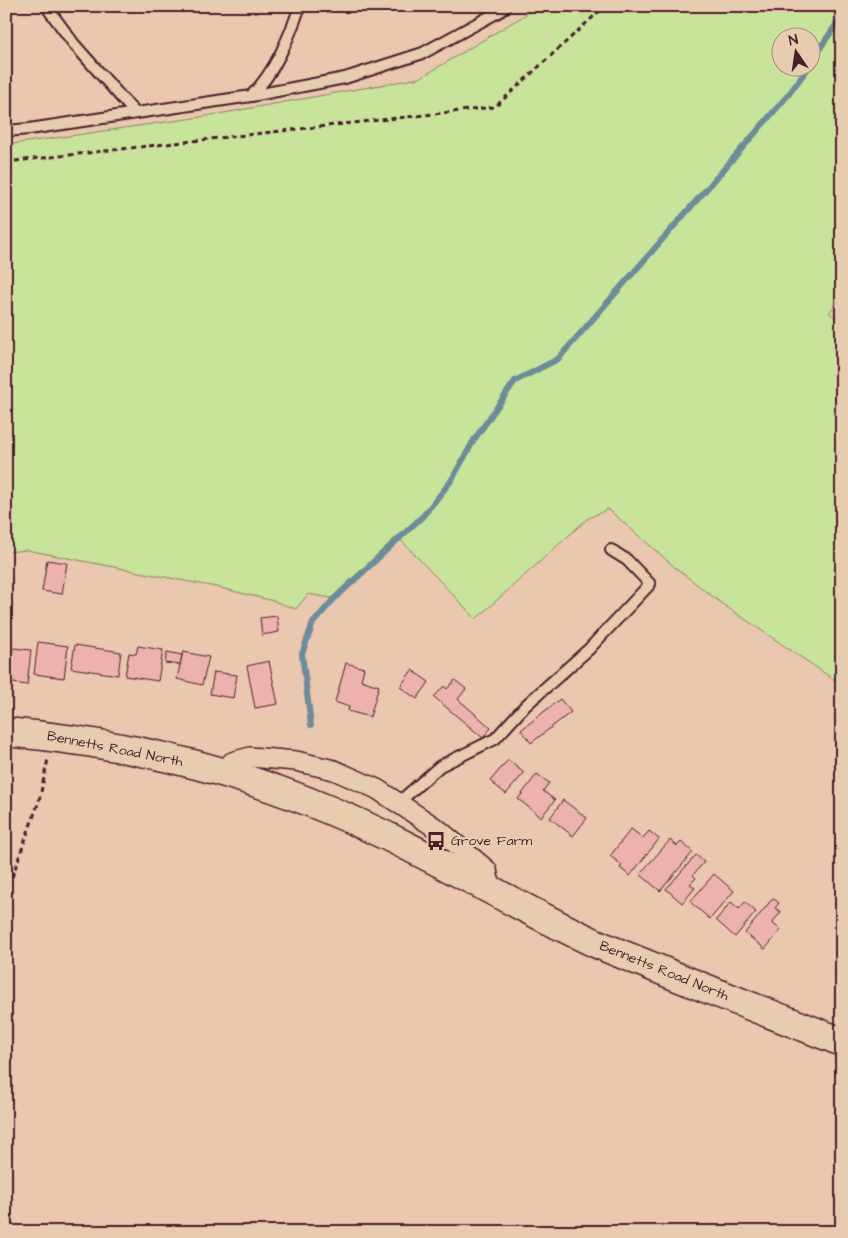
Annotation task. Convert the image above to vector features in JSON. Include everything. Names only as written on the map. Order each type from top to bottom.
[{"type":"street","name":"Bennetts Road North","points":[[6,732],[56,736],[155,754],[224,772],[280,790],[331,810],[394,840],[596,943],[842,1042]]},
{"type":"street","points":[[224,772],[232,762],[250,757],[296,760],[334,770],[377,789],[439,830],[487,870],[491,890]]},
{"type":"lane","points":[[46,6],[74,44],[136,113]]},
{"type":"lane","points":[[250,96],[262,85],[290,38],[300,6]]},
{"type":"lane","points":[[6,130],[29,129],[250,96],[345,78],[423,53],[506,6]]},
{"type":"lane","points":[[398,803],[440,766],[495,739],[526,705],[589,649],[650,584],[627,560],[611,550]]},
{"type":"path","points":[[6,162],[495,107],[604,6]]},
{"type":"path","points":[[6,894],[39,801],[46,765],[56,736]]},
{"type":"green space","points":[[540,6],[842,6],[842,295],[829,313],[842,322],[842,685],[721,603],[677,569],[608,509],[587,519],[476,619],[397,536],[331,598],[308,594],[296,609],[274,601],[216,587],[27,550],[6,552],[6,145],[201,117],[420,78]]},
{"type":"building","points":[[47,560],[67,563],[62,594],[42,591]]},
{"type":"building","points":[[277,616],[279,632],[262,635],[260,618]]},
{"type":"building","points":[[38,642],[68,646],[64,678],[34,674]]},
{"type":"building","points":[[75,645],[121,652],[118,675],[71,668]]},
{"type":"building","points":[[138,646],[163,650],[158,681],[125,676],[129,653],[136,654]]},
{"type":"building","points":[[13,648],[31,650],[27,685],[6,682],[6,652],[13,652]]},
{"type":"building","points":[[167,652],[182,655],[180,665],[165,663]]},
{"type":"building","points":[[183,652],[209,657],[202,685],[177,679]]},
{"type":"building","points":[[269,661],[278,704],[255,708],[247,666]]},
{"type":"building","points":[[346,663],[364,668],[361,680],[379,686],[370,717],[348,711],[349,707],[335,702]]},
{"type":"building","points":[[412,670],[429,682],[417,699],[400,687]]},
{"type":"building","points":[[214,672],[237,675],[233,698],[210,694]]},
{"type":"building","points":[[455,680],[466,689],[458,699],[491,728],[483,738],[434,697],[444,686],[447,689]]},
{"type":"building","points":[[560,699],[571,712],[531,743],[521,730]]},
{"type":"building","points":[[508,760],[524,773],[506,794],[490,781]]},
{"type":"building","points":[[537,774],[549,783],[543,791],[555,800],[541,817],[518,799]]},
{"type":"building","points":[[563,800],[587,818],[573,836],[550,818]]},
{"type":"building","points":[[631,829],[643,838],[649,831],[659,839],[630,876],[620,868],[622,865],[610,856]]},
{"type":"building","points":[[670,840],[677,846],[681,842],[693,852],[660,891],[640,874]]},
{"type":"building","points":[[696,855],[704,862],[693,875],[696,878],[690,884],[695,888],[682,903],[666,889]]},
{"type":"building","points":[[714,874],[734,891],[710,919],[690,902]]},
{"type":"building","points":[[773,898],[779,903],[775,908],[781,912],[772,923],[781,930],[765,949],[745,933]]},
{"type":"building","points":[[731,902],[739,909],[745,902],[756,912],[735,937],[716,920]]},
{"type":"waterway","points":[[820,48],[842,16]]},
{"type":"waterway","points":[[311,725],[302,654],[313,623],[333,600],[423,516],[451,481],[474,440],[515,381],[558,359],[789,94],[801,78]]},
{"type":"place","name":"Grove Farm","points":[[436,841]]}]
